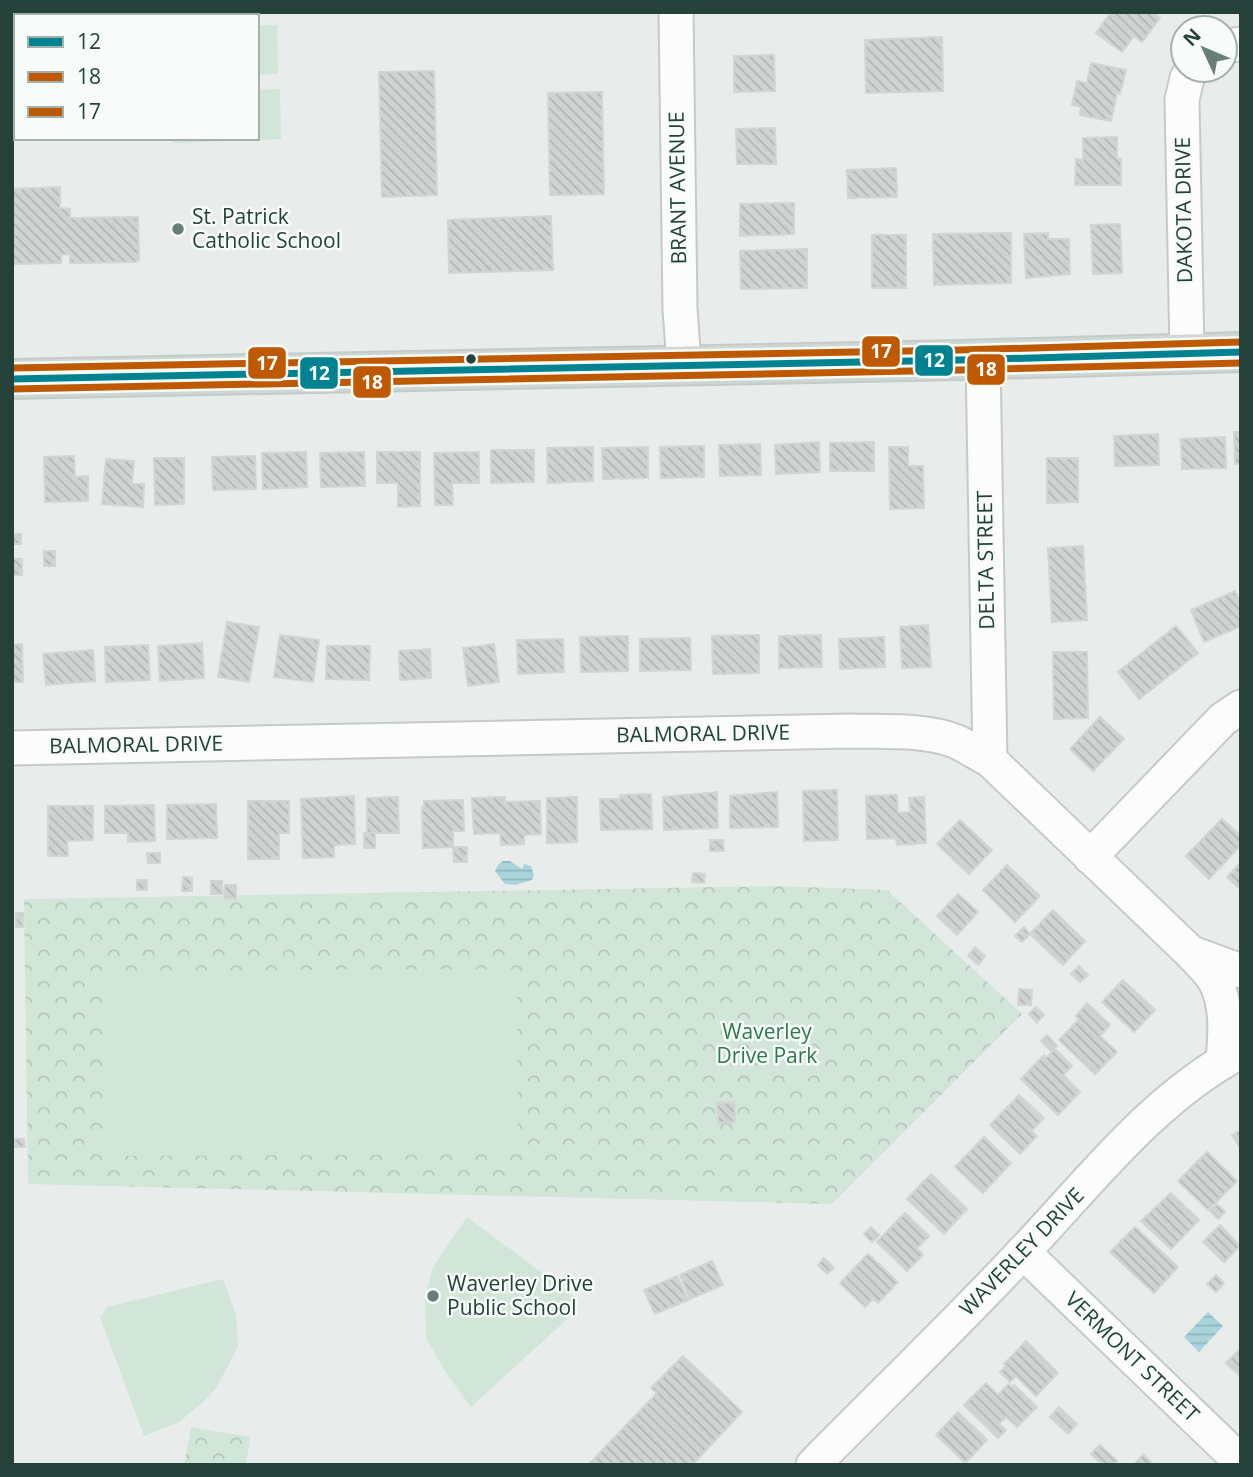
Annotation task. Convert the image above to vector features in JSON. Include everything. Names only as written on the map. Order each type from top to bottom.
[{"type":"main road","points":[[12,379],[1241,352]]},
{"type":"street","name":"BRANT AVENUE","points":[[676,12],[680,296],[684,364]]},
{"type":"street","name":"DAKOTA DRIVE","points":[[1186,84],[1182,100],[1187,353]]},
{"type":"street","name":"DELTA STREET","points":[[983,359],[990,760]]},
{"type":"street","points":[[1090,857],[1223,719],[1241,708]]},
{"type":"street","name":"BALMORAL DRIVE","points":[[12,748],[851,732],[918,733],[937,736],[956,742],[990,760],[1190,952],[1216,981],[1232,1057]]},
{"type":"street","points":[[1190,952],[1241,971]]},
{"type":"street","name":"WAVERLEY DRIVE","points":[[813,1465],[1023,1252],[1149,1118],[1193,1082],[1232,1057]]},
{"type":"street","name":"VERMONT STREET","points":[[1023,1252],[1241,1462]]},
{"type":"green space","points":[[12,12],[63,12],[14,14],[12,55]]},
{"type":"green space","points":[[259,25],[277,25],[278,74],[259,75]]},
{"type":"green space","points":[[280,89],[281,139],[259,140],[259,90]]},
{"type":"green space","points":[[172,140],[254,140],[173,143]]},
{"type":"green space","name":"Waverley Drive Park","points":[[776,886],[887,890],[1022,1014],[832,1204],[28,1184],[24,899]]},
{"type":"green space","points":[[517,969],[518,1154],[108,1156],[108,971]]},
{"type":"green space","points":[[467,1217],[575,1297],[576,1311],[471,1407],[446,1373],[426,1338],[425,1299],[433,1267]]},
{"type":"green space","points":[[223,1279],[236,1315],[238,1347],[216,1388],[202,1403],[179,1422],[144,1436],[100,1317],[107,1307]]},
{"type":"green space","points":[[191,1427],[250,1437],[246,1465],[184,1465]]},
{"type":"water","points":[[503,861],[510,861],[522,869],[524,864],[531,866],[534,875],[532,880],[515,885],[505,884],[495,871]]},
{"type":"water","points":[[1208,1312],[1223,1326],[1199,1352],[1184,1337]]},
{"type":"building","points":[[1111,12],[1153,12],[1160,18],[1142,42],[1134,36],[1122,52],[1096,33]]},
{"type":"building","points":[[942,37],[943,91],[866,93],[865,40]]},
{"type":"building","points":[[774,55],[775,91],[734,92],[734,56]]},
{"type":"building","points":[[1091,63],[1126,70],[1120,94],[1117,93],[1111,121],[1080,115],[1081,107],[1072,105],[1077,81],[1087,83]]},
{"type":"building","points":[[434,71],[437,195],[382,197],[379,72]]},
{"type":"building","points":[[602,92],[604,194],[550,195],[548,93]]},
{"type":"building","points":[[775,128],[776,164],[737,164],[736,129]]},
{"type":"building","points":[[1117,137],[1117,159],[1121,159],[1121,185],[1075,185],[1076,159],[1083,160],[1083,138]]},
{"type":"building","points":[[896,168],[897,197],[848,198],[847,170]]},
{"type":"building","name":"St. Patrick Catholic School","points":[[60,187],[60,208],[70,209],[70,218],[138,217],[139,260],[70,263],[70,254],[61,255],[61,263],[12,264],[12,189]]},
{"type":"building","points":[[794,203],[794,234],[740,236],[740,204]]},
{"type":"building","points":[[551,216],[553,270],[449,273],[448,220]]},
{"type":"building","points":[[1120,224],[1122,273],[1093,274],[1091,225]]},
{"type":"building","points":[[1011,233],[1011,283],[934,285],[933,234]]},
{"type":"building","points":[[1048,233],[1048,239],[1069,239],[1070,274],[1026,278],[1024,234]]},
{"type":"building","points":[[872,235],[906,235],[906,288],[872,288]]},
{"type":"building","points":[[807,249],[807,288],[741,289],[740,251]]},
{"type":"building","points":[[1234,432],[1241,432],[1241,463],[1235,464]]},
{"type":"building","points":[[1158,434],[1159,465],[1115,466],[1114,436]]},
{"type":"building","points":[[1225,437],[1226,468],[1182,469],[1181,439]]},
{"type":"building","points":[[819,442],[820,472],[776,474],[775,445]]},
{"type":"building","points":[[874,442],[874,471],[830,471],[830,443]]},
{"type":"building","points":[[760,444],[761,475],[720,476],[719,445]]},
{"type":"building","points":[[704,446],[704,477],[661,478],[660,447]]},
{"type":"building","points":[[593,447],[593,481],[548,483],[547,448]]},
{"type":"building","points":[[648,447],[648,478],[603,479],[602,448]]},
{"type":"building","points":[[889,447],[908,447],[908,466],[923,466],[924,508],[890,509]]},
{"type":"building","points":[[491,450],[534,450],[534,482],[491,483]]},
{"type":"building","points":[[306,452],[307,487],[263,489],[262,453]]},
{"type":"building","points":[[364,452],[365,486],[321,487],[320,453]]},
{"type":"building","points":[[377,452],[420,452],[420,506],[398,507],[398,483],[377,483]]},
{"type":"building","points":[[479,452],[479,483],[452,483],[453,505],[435,505],[434,453]]},
{"type":"building","points":[[74,456],[75,477],[88,476],[88,501],[45,502],[44,457]]},
{"type":"building","points":[[255,456],[256,489],[213,490],[212,457]]},
{"type":"building","points":[[154,458],[184,458],[184,504],[155,505]]},
{"type":"building","points":[[1047,458],[1078,458],[1078,502],[1047,503]]},
{"type":"building","points":[[106,459],[134,461],[132,484],[144,484],[143,507],[102,504]]},
{"type":"building","points":[[12,534],[21,534],[21,544],[12,544]]},
{"type":"building","points":[[1083,546],[1087,620],[1052,622],[1048,548]]},
{"type":"building","points":[[44,551],[55,551],[55,566],[44,566]]},
{"type":"building","points":[[12,559],[22,559],[22,575],[12,575]]},
{"type":"building","points":[[1235,591],[1241,605],[1241,626],[1204,642],[1191,610]]},
{"type":"building","points":[[227,622],[259,627],[249,682],[218,677]]},
{"type":"building","points":[[928,625],[931,667],[902,668],[900,627]]},
{"type":"building","points":[[1176,626],[1198,653],[1139,699],[1118,672]]},
{"type":"building","points":[[280,635],[319,640],[313,682],[274,677]]},
{"type":"building","points":[[759,635],[759,673],[713,674],[712,636]]},
{"type":"building","points":[[821,635],[822,667],[779,668],[779,636]]},
{"type":"building","points":[[628,636],[628,671],[581,672],[580,637]]},
{"type":"building","points":[[884,637],[885,667],[840,669],[839,639]]},
{"type":"building","points":[[690,638],[691,670],[640,671],[640,639]]},
{"type":"building","points":[[563,639],[564,672],[518,674],[517,640]]},
{"type":"building","points":[[202,643],[204,678],[160,681],[158,646]]},
{"type":"building","points":[[22,644],[23,682],[12,682],[12,645]]},
{"type":"building","points":[[494,644],[499,682],[468,686],[463,648]]},
{"type":"building","points":[[148,645],[150,680],[106,682],[105,647]]},
{"type":"building","points":[[327,646],[370,646],[369,680],[326,679]]},
{"type":"building","points":[[430,649],[431,678],[400,680],[399,651]]},
{"type":"building","points":[[93,650],[95,681],[46,685],[43,654]]},
{"type":"building","points":[[1053,652],[1087,652],[1088,718],[1054,719]]},
{"type":"building","points":[[1100,717],[1124,739],[1093,771],[1070,749]]},
{"type":"building","points":[[837,790],[838,840],[804,841],[803,791]]},
{"type":"building","points":[[717,792],[718,828],[664,830],[663,797]]},
{"type":"building","points":[[777,792],[778,827],[730,828],[730,796]]},
{"type":"building","points":[[651,794],[652,829],[601,830],[600,799]]},
{"type":"building","points":[[897,795],[898,813],[910,812],[909,798],[924,797],[926,843],[897,845],[896,838],[867,839],[866,796]]},
{"type":"building","points":[[354,796],[355,844],[334,845],[334,857],[303,858],[301,799]]},
{"type":"building","points":[[398,797],[399,833],[367,833],[367,798]]},
{"type":"building","points":[[505,797],[505,802],[540,801],[541,834],[524,835],[524,844],[501,845],[500,833],[474,834],[472,798]]},
{"type":"building","points":[[577,797],[577,842],[547,843],[547,798]]},
{"type":"building","points":[[463,800],[464,831],[453,831],[453,847],[423,848],[424,801]]},
{"type":"building","points":[[248,801],[289,801],[289,833],[279,833],[279,859],[248,859]]},
{"type":"building","points":[[216,804],[217,838],[167,839],[167,805]]},
{"type":"building","points":[[154,805],[155,841],[128,842],[128,833],[105,833],[105,806]]},
{"type":"building","points":[[48,806],[93,806],[93,840],[67,841],[68,856],[48,856]]},
{"type":"building","points":[[1222,819],[1241,836],[1241,845],[1209,879],[1186,856]]},
{"type":"building","points":[[960,820],[992,850],[969,874],[937,844]]},
{"type":"building","points":[[364,833],[375,833],[375,848],[364,848]]},
{"type":"building","points":[[710,840],[723,840],[724,851],[710,851]]},
{"type":"building","points":[[453,847],[467,847],[467,862],[454,862]]},
{"type":"building","points":[[147,853],[160,853],[160,863],[148,863]]},
{"type":"building","points":[[1241,862],[1241,890],[1227,877]]},
{"type":"building","points":[[1007,865],[1040,896],[1015,922],[983,890]]},
{"type":"building","points":[[693,873],[705,874],[704,883],[692,882]]},
{"type":"building","points":[[183,877],[192,878],[192,891],[182,891]]},
{"type":"building","points":[[137,880],[147,880],[147,890],[137,890]]},
{"type":"building","points":[[211,881],[222,881],[222,894],[211,894]]},
{"type":"building","points":[[225,885],[236,885],[236,899],[224,898]]},
{"type":"building","points":[[958,894],[978,912],[957,935],[937,916]]},
{"type":"building","points":[[1053,910],[1085,941],[1063,965],[1030,934]]},
{"type":"building","points":[[16,913],[23,913],[23,927],[16,927]]},
{"type":"building","points":[[1024,927],[1030,934],[1022,942],[1015,936]]},
{"type":"building","points":[[975,947],[985,956],[978,965],[968,956]]},
{"type":"building","points":[[1079,966],[1088,975],[1080,982],[1071,974]]},
{"type":"building","points":[[1123,980],[1155,1010],[1134,1032],[1102,1002]]},
{"type":"building","points":[[1019,989],[1032,990],[1031,1005],[1018,1005]]},
{"type":"building","points":[[1087,1003],[1110,1025],[1100,1036],[1117,1052],[1095,1074],[1059,1040],[1079,1019],[1076,1016]]},
{"type":"building","points":[[1036,1007],[1044,1015],[1037,1023],[1029,1014]]},
{"type":"building","points":[[1047,1035],[1057,1046],[1051,1051],[1041,1041]]},
{"type":"building","points":[[1055,1049],[1072,1066],[1063,1075],[1080,1092],[1058,1115],[1021,1079],[1044,1055],[1046,1058]]},
{"type":"building","points":[[1019,1095],[1044,1118],[1031,1131],[1037,1136],[1020,1154],[990,1125]]},
{"type":"building","points":[[734,1102],[735,1122],[718,1123],[717,1103]]},
{"type":"building","points":[[1241,1130],[1241,1149],[1232,1135]]},
{"type":"building","points":[[984,1137],[1011,1163],[983,1193],[955,1167]]},
{"type":"building","points":[[14,1139],[24,1139],[25,1147],[15,1147]]},
{"type":"building","points":[[1207,1152],[1237,1181],[1208,1210],[1178,1181]]},
{"type":"building","points":[[931,1174],[967,1209],[944,1234],[907,1199]]},
{"type":"building","points":[[1171,1193],[1199,1220],[1171,1249],[1141,1221]]},
{"type":"building","points":[[1217,1204],[1225,1212],[1218,1219],[1210,1211]]},
{"type":"building","points":[[905,1213],[929,1236],[917,1248],[923,1255],[907,1271],[877,1242]]},
{"type":"building","points":[[1220,1225],[1240,1246],[1224,1262],[1203,1242]]},
{"type":"building","points":[[871,1227],[879,1235],[872,1242],[864,1234]]},
{"type":"building","points":[[1135,1227],[1178,1267],[1154,1293],[1110,1252]]},
{"type":"building","points":[[868,1254],[898,1282],[878,1303],[873,1299],[865,1307],[840,1283]]},
{"type":"building","points":[[824,1258],[834,1268],[827,1274],[818,1265]]},
{"type":"building","points":[[712,1261],[723,1285],[690,1299],[680,1275]]},
{"type":"building","points":[[1216,1275],[1224,1283],[1216,1292],[1207,1284]]},
{"type":"building","points":[[677,1276],[688,1300],[655,1314],[644,1290]]},
{"type":"building","points":[[1026,1341],[1058,1373],[1036,1396],[1004,1364]]},
{"type":"building","points":[[1241,1348],[1241,1377],[1226,1363]]},
{"type":"building","points":[[683,1356],[742,1412],[692,1465],[588,1465],[657,1393],[651,1388]]},
{"type":"building","points":[[1006,1366],[1016,1376],[1010,1382],[1000,1372]]},
{"type":"building","points":[[986,1383],[998,1395],[1008,1384],[1012,1387],[1014,1385],[1037,1407],[1017,1427],[1006,1417],[999,1424],[1006,1430],[998,1438],[964,1405]]},
{"type":"building","points":[[1059,1407],[1077,1424],[1068,1434],[1050,1417]]},
{"type":"building","points":[[958,1412],[987,1440],[965,1463],[936,1435]]},
{"type":"building","points":[[1100,1445],[1117,1461],[1113,1465],[1103,1465],[1091,1454]]},
{"type":"building","points":[[1143,1454],[1154,1465],[1134,1465]]},
{"type":"transit line","name":"17","points":[[12,368],[1241,342]]},
{"type":"transit line","name":"12","points":[[12,379],[1241,352]]},
{"type":"transit line","name":"18","points":[[12,389],[1241,363]]},
{"type":"place","name":"St. Patrick Catholic School","points":[[178,229]]},
{"type":"place","name":"Waverley Drive Public School","points":[[433,1296]]}]
